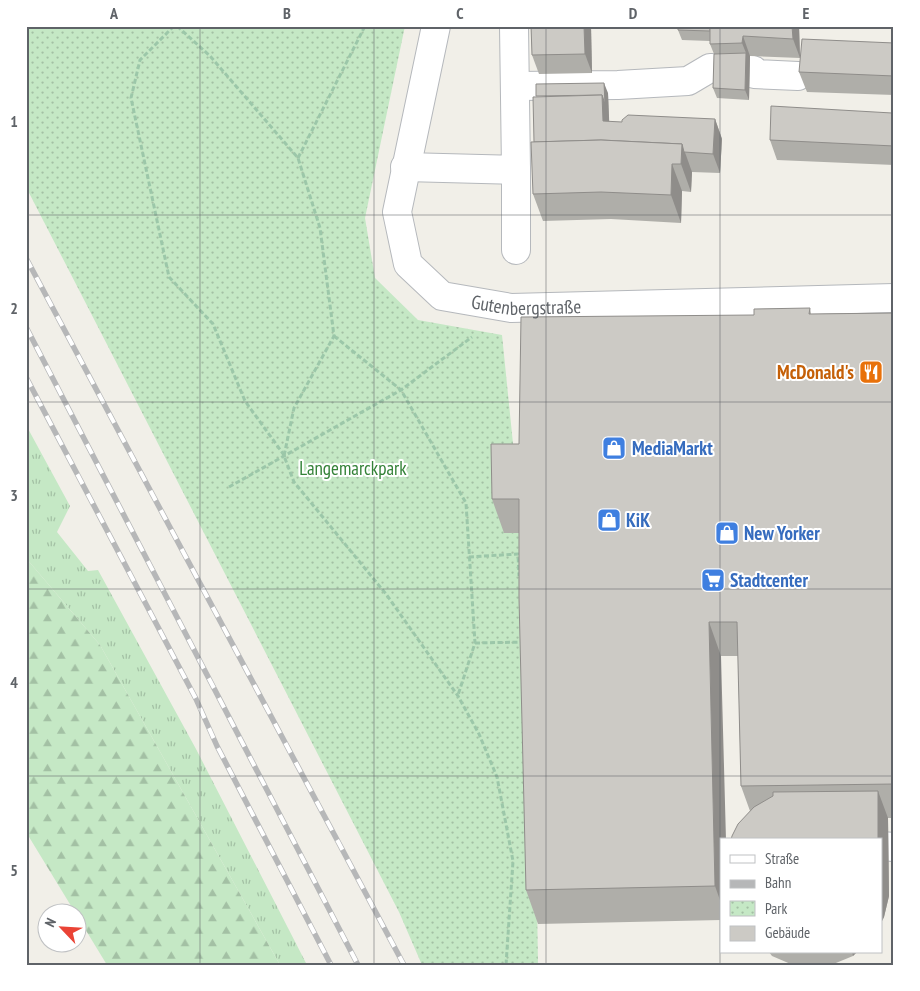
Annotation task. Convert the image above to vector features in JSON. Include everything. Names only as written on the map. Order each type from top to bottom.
[{"type":"street","points":[[514,26],[516,250]]},
{"type":"street","name":"Gutenbergstraße","points":[[434,28],[404,167],[397,212],[408,264],[442,296],[511,308],[894,298]]},
{"type":"street","points":[[515,86],[618,85],[688,81],[710,68],[750,69],[753,70],[754,74],[798,76]]},
{"type":"street","points":[[404,167],[516,170]]},
{"type":"street","points":[[882,842],[894,847]]},
{"type":"path","points":[[284,456],[294,408],[334,336],[320,228],[298,158],[210,56],[175,26],[140,60],[131,98],[169,277],[213,324],[245,401],[284,456],[294,482],[386,594],[458,696],[479,734],[497,777],[513,861],[506,965]]},
{"type":"path","points":[[298,158],[365,26]]},
{"type":"path","points":[[229,486],[401,390],[511,308]]},
{"type":"path","points":[[334,336],[401,390],[466,503],[475,643],[458,696]]},
{"type":"path","points":[[469,557],[518,554],[520,583]]},
{"type":"path","points":[[523,632],[523,642]]},
{"type":"path","points":[[475,643],[533,641]]},
{"type":"green space","name":"Langemarckpark","points":[[26,26],[405,26],[365,218],[375,278],[418,320],[502,335],[533,641],[538,965],[422,965],[399,912],[26,187]]},
{"type":"green space","points":[[26,425],[70,506],[57,532],[88,571],[98,570],[196,749],[307,965],[280,965],[100,645],[26,558]]},
{"type":"green space","points":[[26,558],[100,645],[280,965],[107,965],[88,934],[88,904],[70,904],[26,832]]},
{"type":"building","points":[[531,26],[584,26],[585,54],[532,55]]},
{"type":"building","points":[[678,26],[710,26],[710,31],[678,30]]},
{"type":"building","points":[[710,26],[792,26],[793,39],[743,36],[742,43],[710,44]]},
{"type":"building","points":[[802,39],[894,43],[894,76],[799,72]]},
{"type":"building","points":[[746,53],[745,90],[713,88],[714,54]]},
{"type":"building","points":[[604,83],[605,104],[602,95],[536,96],[536,84]]},
{"type":"building","points":[[894,94],[894,146],[770,140],[771,106],[892,113]]},
{"type":"building","points":[[602,95],[603,121],[622,122],[628,115],[715,119],[713,154],[684,152],[682,144],[601,140],[534,142],[533,97]]},
{"type":"building","points":[[601,140],[682,144],[681,164],[672,164],[671,195],[601,192],[533,194],[531,142]]},
{"type":"building","name":"Stadtcenter","points":[[810,308],[809,314],[894,313],[894,784],[741,786],[737,622],[709,622],[715,886],[526,890],[519,598],[519,499],[492,499],[491,444],[519,444],[521,317],[754,315],[754,309]]},
{"type":"building","points":[[878,791],[878,838],[732,838],[738,824],[754,807],[773,796],[773,792]]},
{"type":"railway","points":[[26,258],[404,965]]},
{"type":"railway","points":[[26,327],[358,965]]},
{"type":"railway","points":[[26,377],[196,699],[217,746],[331,965]]},
{"type":"place","name":"McDonald's","points":[[871,372]]},
{"type":"place","name":"MediaMarkt","points":[[614,448]]},
{"type":"place","name":"KiK","points":[[609,520]]},
{"type":"place","name":"New Yorker","points":[[727,533]]},
{"type":"place","name":"Stadtcenter","points":[[713,580]]}]
